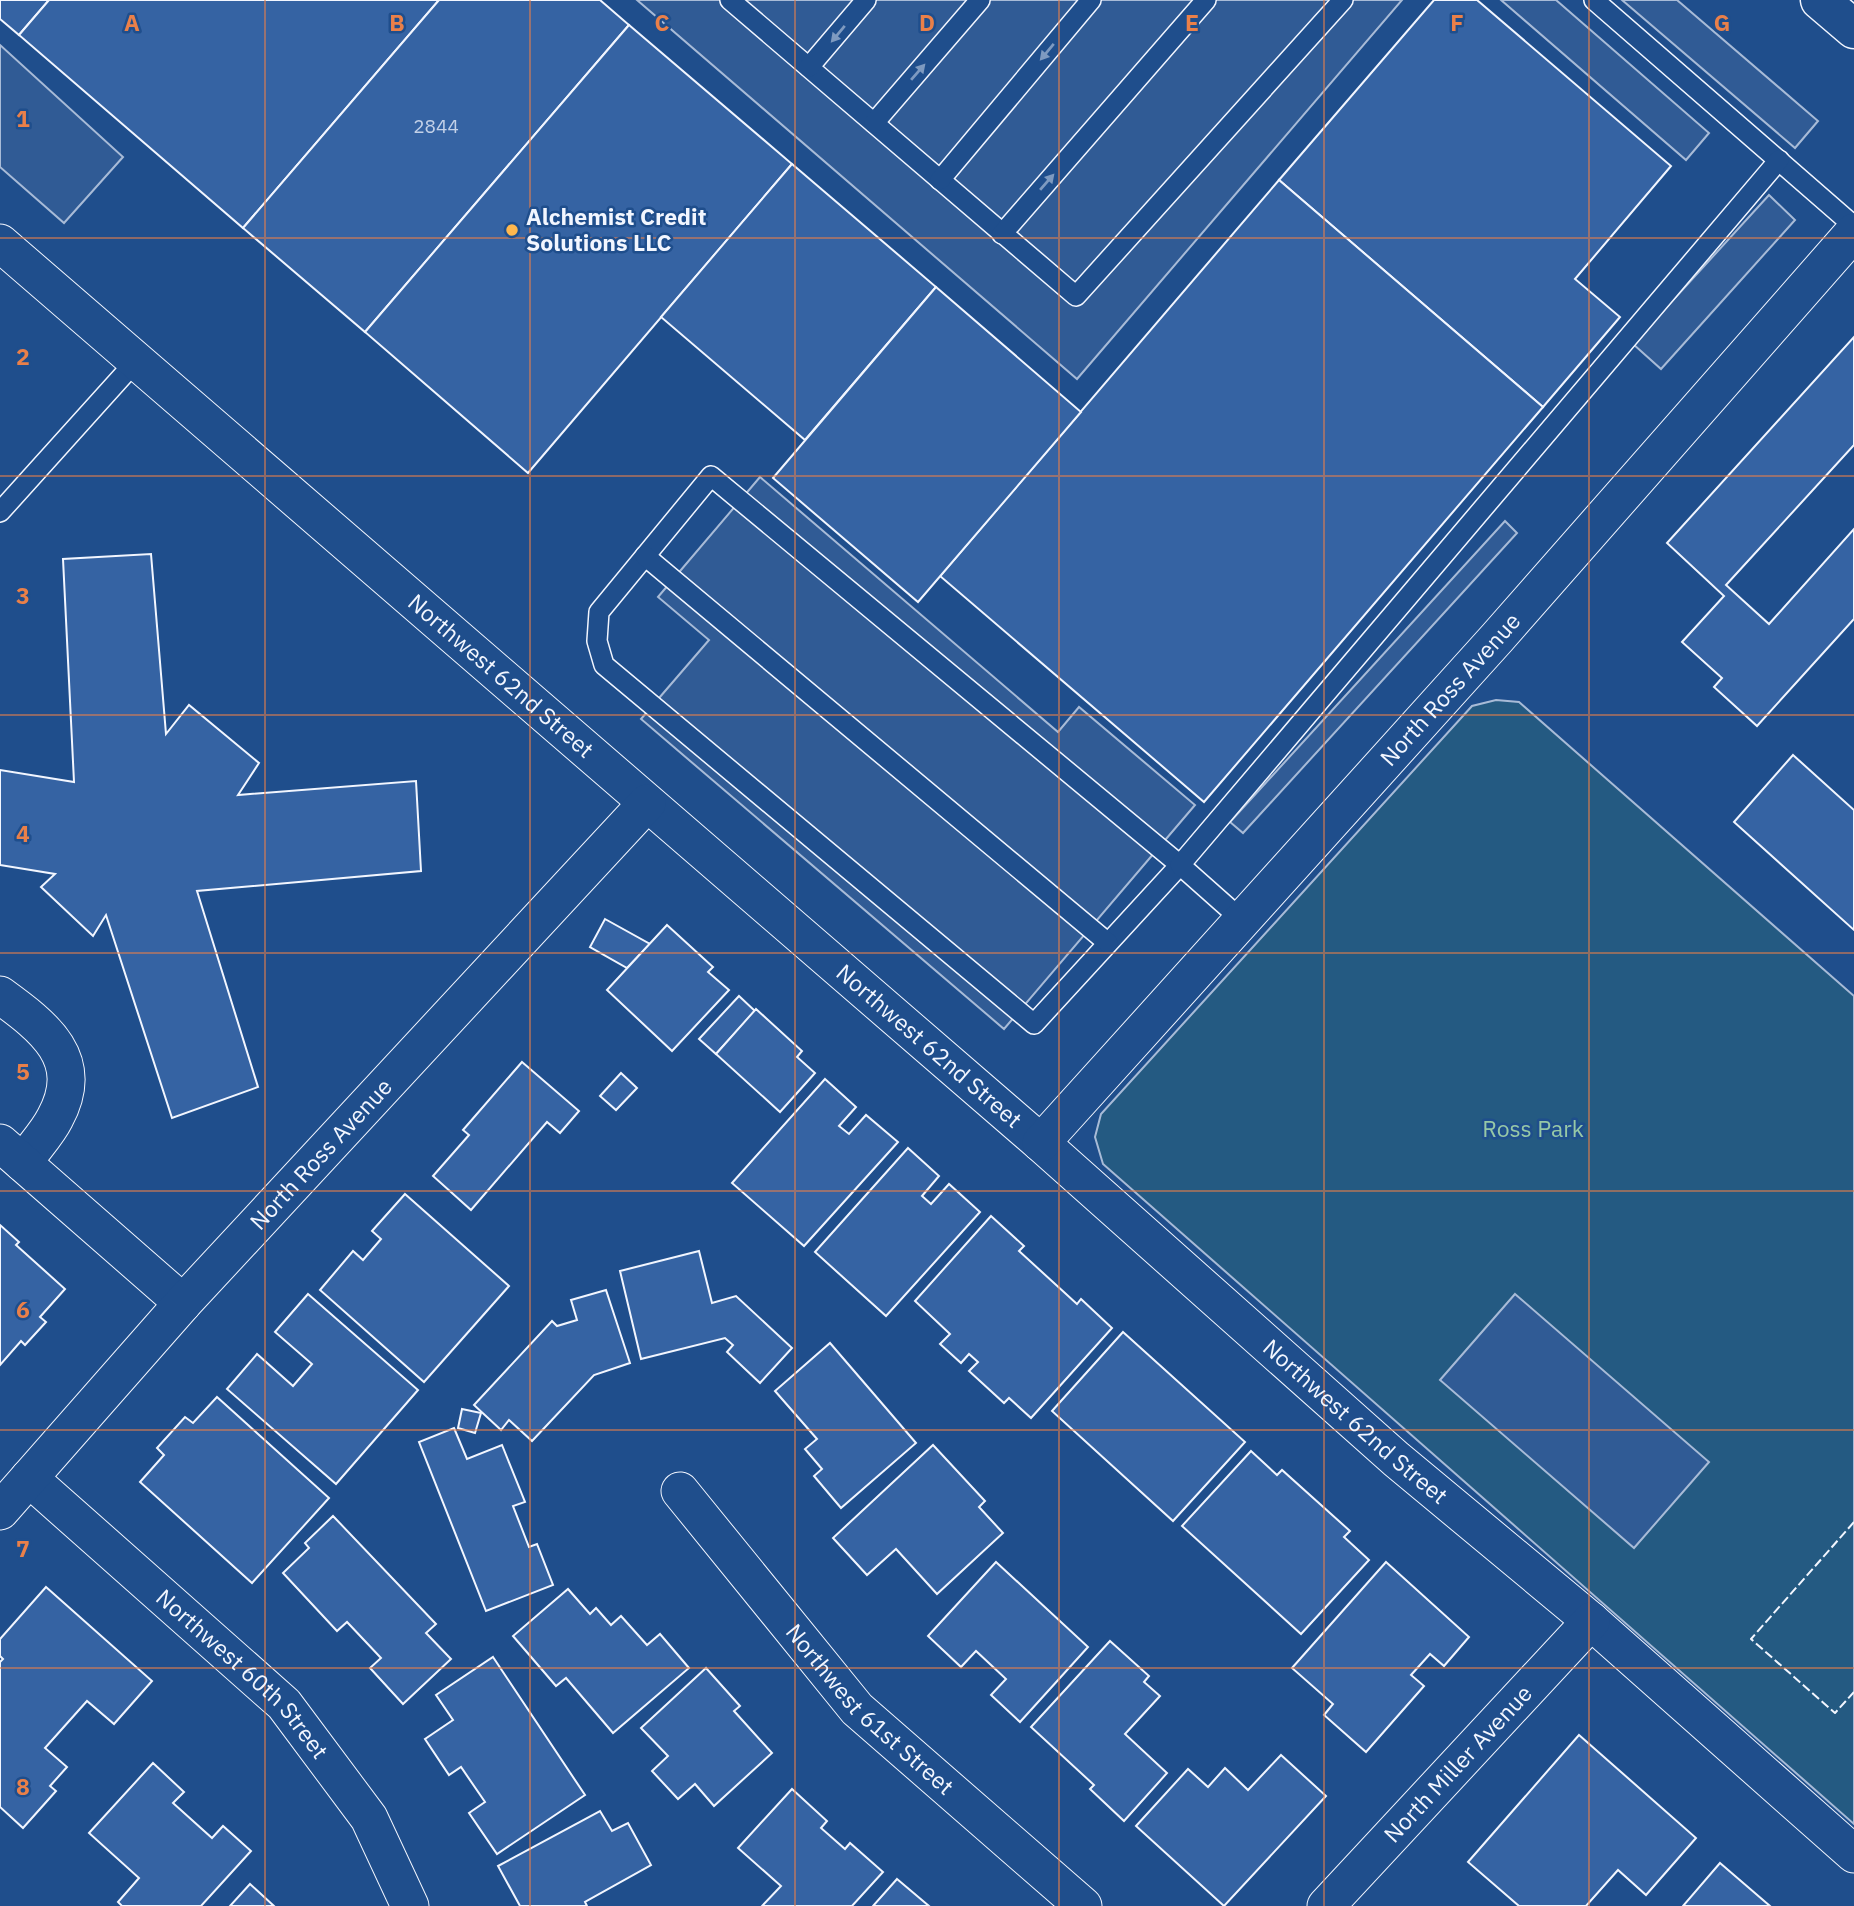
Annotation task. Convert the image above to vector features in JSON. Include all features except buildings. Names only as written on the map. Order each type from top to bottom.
[{"type":"main road","points":[[1820,0],[1854,29]]},
{"type":"street","name":"North Ross Avenue","points":[[1041,1143],[1497,638],[1854,232]]},
{"type":"street","name":"Northwest 62nd Street","points":[[0,243],[1041,1143],[1396,1459],[1591,1621],[1854,1854]]},
{"type":"street","name":"North Ross Avenue","points":[[0,1511],[183,1303],[647,803]]},
{"type":"street","points":[[0,995],[60,1047],[67,1063],[66,1081],[56,1118],[11,1153],[183,1303]]},
{"type":"street","name":"Northwest 60th Street","points":[[29,1478],[284,1704],[369,1818],[410,1906]]},
{"type":"street","name":"Northwest 61st Street","points":[[680,1491],[857,1709],[1083,1906]]},
{"type":"street","name":"North Miller Avenue","points":[[1326,1906],[1591,1621]]},
{"type":"lane","points":[[809,67],[866,0]]},
{"type":"lane","points":[[874,123],[980,0]]},
{"type":"lane","points":[[940,180],[1091,0]]},
{"type":"lane","points":[[1002,234],[1206,0]]},
{"type":"lane","points":[[741,3],[809,67],[1076,296],[1343,0]]},
{"type":"lane","points":[[1594,0],[1854,226]]},
{"type":"lane","points":[[1242,920],[1180,865],[711,476],[599,612],[597,641],[604,665],[1034,1024],[1180,865],[1779,160]]},
{"type":"lane","points":[[0,512],[136,361]]},
{"type":"lane","points":[[645,556],[1108,943]]},
{"type":"green space","name":"Ross Park","points":[[1496,700],[1519,702],[1854,996],[1854,1824],[1103,1164],[1095,1137],[1101,1114],[1472,706]]},
{"type":"shaded area","points":[[637,0],[1402,0],[1077,379]]},
{"type":"shaded area","points":[[1501,0],[1556,0],[1709,133],[1686,160]]},
{"type":"shaded area","points":[[1622,0],[1677,0],[1818,121],[1795,148]]},
{"type":"shaded area","points":[[0,45],[123,157],[64,223],[0,167]]},
{"type":"shaded area","points":[[1769,195],[1795,220],[1661,369],[1633,344]]},
{"type":"shaded area","points":[[760,477],[1058,732],[1079,707],[1195,805],[1004,1029],[641,719],[709,640],[658,597]]},
{"type":"shaded area","points":[[1505,521],[1517,533],[1243,833],[1230,822]]},
{"type":"shaded area","points":[[1515,1294],[1709,1462],[1634,1548],[1440,1380]]},
{"type":"fence","points":[[1854,1522],[1751,1639],[1835,1713],[1854,1692]]},
{"type":"place","name":"Alchemist Credit Solutions LLC","points":[[512,230]]}]
